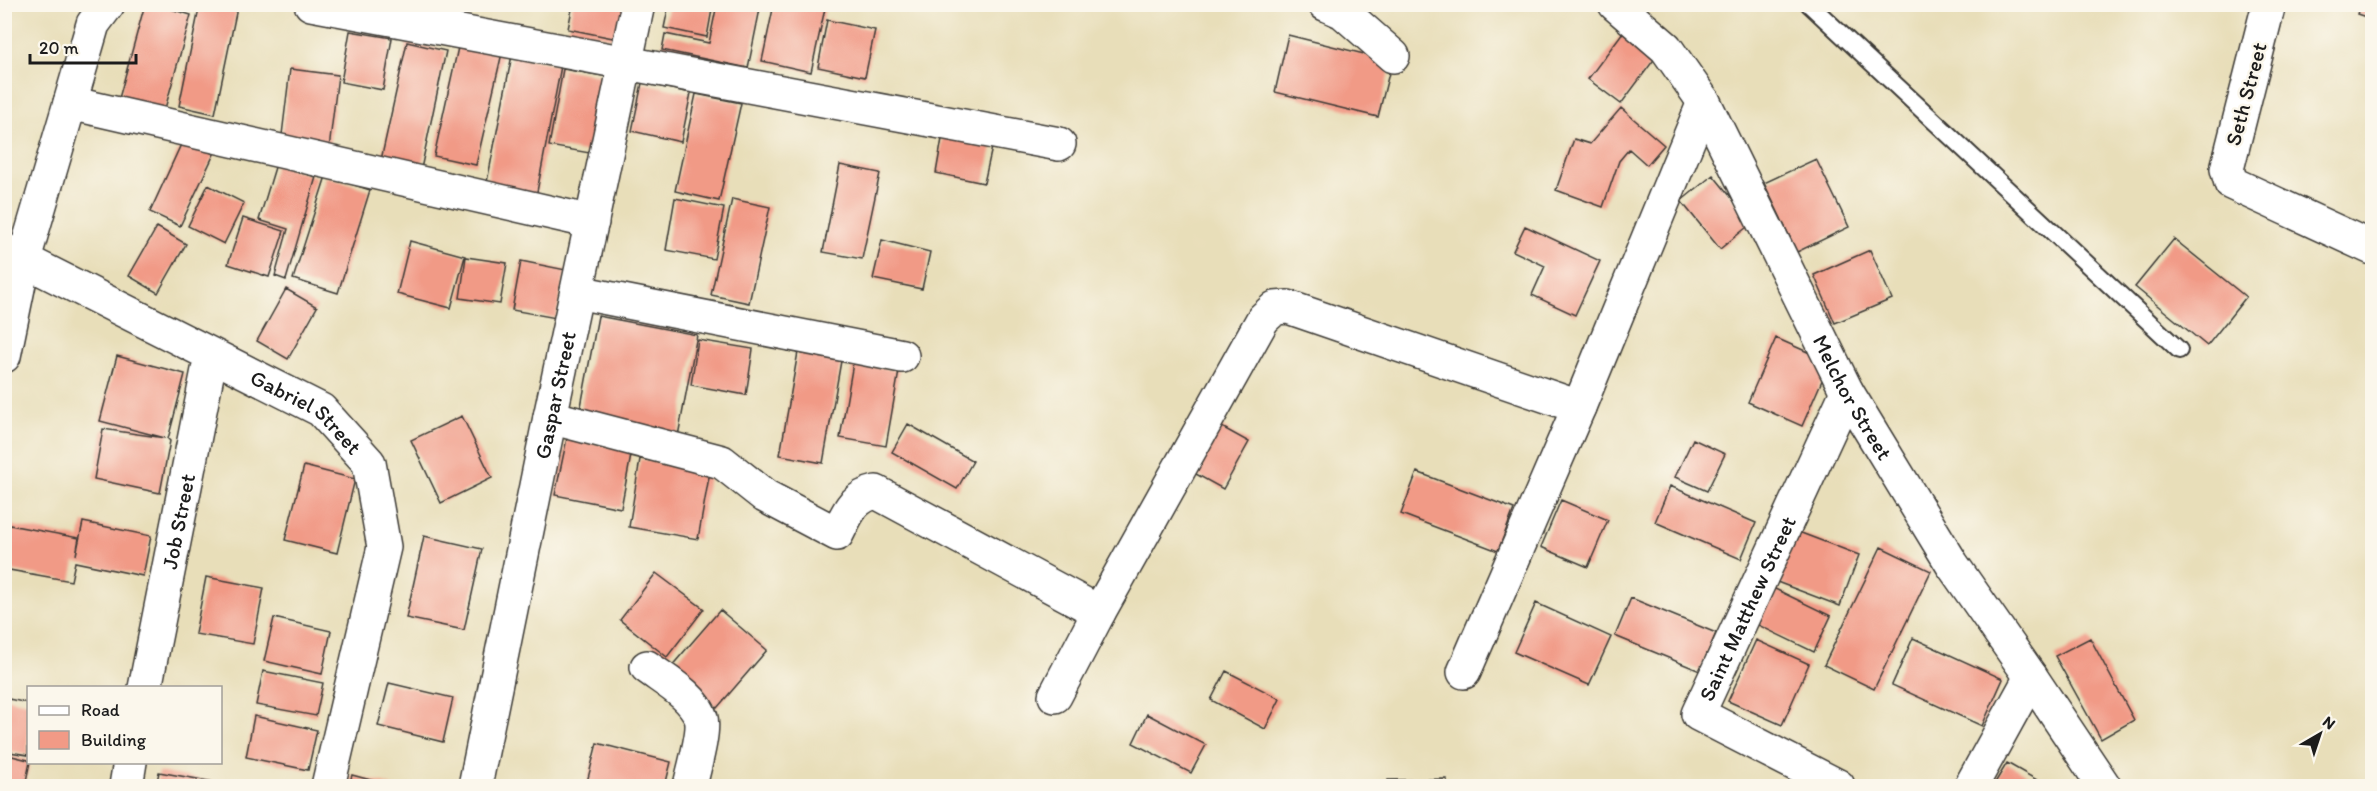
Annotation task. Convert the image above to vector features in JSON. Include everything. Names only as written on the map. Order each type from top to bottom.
[{"type":"street","points":[[4,356],[14,255],[69,103],[93,24],[108,4]]},
{"type":"street","points":[[311,4],[627,65],[1059,144]]},
{"type":"street","name":"Gaspar Street","points":[[475,786],[550,417],[627,65],[638,4]]},
{"type":"street","points":[[1325,4],[1343,12],[1393,56]]},
{"type":"street","name":"Melchor Street","points":[[1615,4],[1666,48],[1704,102],[1847,392],[1952,564],[2104,786]]},
{"type":"street","name":"Seth Street","points":[[2269,4],[2227,169],[2231,183],[2373,248]]},
{"type":"street","points":[[1464,672],[1579,407],[1704,102]]},
{"type":"street","points":[[69,103],[592,222]]},
{"type":"street","name":"Gabriel Street","points":[[14,255],[321,410],[369,463],[384,547],[328,786]]},
{"type":"street","points":[[577,292],[902,356]]},
{"type":"street","points":[[1055,696],[1099,612],[1263,319],[1275,308],[1288,307],[1579,407]]},
{"type":"street","name":"Job Street","points":[[145,686],[211,355]]},
{"type":"street","name":"Saint Matthew Street","points":[[1838,786],[1698,714],[1847,392]]},
{"type":"street","points":[[550,417],[722,462],[765,496],[837,534],[851,507],[863,495],[876,492],[1099,612]]},
{"type":"street","points":[[647,667],[689,700],[701,719],[698,751],[690,786]]},
{"type":"street","points":[[1971,786],[2031,677]]},
{"type":"street","points":[[126,786],[130,764]]},
{"type":"lane","points":[[1809,4],[2179,350]]},
{"type":"building","points":[[145,4],[154,4],[191,15],[163,116],[118,102]]},
{"type":"building","points":[[200,4],[222,4],[237,8],[215,114],[179,106]]},
{"type":"building","points":[[573,4],[625,4],[618,39],[568,29]]},
{"type":"building","points":[[669,4],[713,4],[707,37],[664,28]]},
{"type":"building","points":[[717,4],[761,4],[748,68],[662,50],[665,34],[709,43]]},
{"type":"building","points":[[774,4],[826,4],[811,72],[762,61]]},
{"type":"building","points":[[2360,5],[2372,5],[2372,19],[2357,14]]},
{"type":"building","points":[[827,20],[875,30],[865,77],[818,67]]},
{"type":"building","points":[[350,31],[392,38],[383,90],[341,82]]},
{"type":"building","points":[[1623,32],[1656,57],[1621,104],[1588,79]]},
{"type":"building","points":[[1288,35],[1392,61],[1378,117],[1275,92]]},
{"type":"building","points":[[407,42],[446,51],[421,169],[381,160]]},
{"type":"building","points":[[459,43],[502,53],[476,165],[434,156]]},
{"type":"building","points":[[512,55],[561,66],[536,197],[486,187]]},
{"type":"building","points":[[290,69],[338,75],[329,149],[281,143]]},
{"type":"building","points":[[563,69],[615,78],[601,155],[549,146]]},
{"type":"building","points":[[642,83],[691,93],[681,142],[632,131]]},
{"type":"building","points":[[696,94],[741,103],[719,201],[675,191]]},
{"type":"building","points":[[1621,108],[1664,145],[1647,165],[1629,149],[1619,161],[1603,207],[1556,190],[1574,139],[1590,144]]},
{"type":"building","points":[[943,133],[993,143],[984,183],[936,173]]},
{"type":"building","points":[[183,140],[214,154],[180,226],[150,212]]},
{"type":"building","points":[[1816,159],[1849,227],[1797,252],[1764,183]]},
{"type":"building","points":[[276,164],[316,177],[286,280],[275,276],[288,229],[259,220]]},
{"type":"building","points":[[840,165],[880,173],[862,259],[823,252]]},
{"type":"building","points":[[1713,175],[1752,223],[1720,249],[1681,201]]},
{"type":"building","points":[[326,176],[370,190],[338,293],[293,279]]},
{"type":"building","points":[[208,185],[244,203],[224,244],[188,226]]},
{"type":"building","points":[[675,198],[724,208],[714,259],[666,250]]},
{"type":"building","points":[[732,199],[770,207],[749,303],[711,295]]},
{"type":"building","points":[[243,218],[284,231],[269,277],[228,264]]},
{"type":"building","points":[[1525,226],[1600,261],[1575,315],[1532,295],[1545,266],[1513,251]]},
{"type":"building","points":[[157,227],[186,244],[158,293],[129,276]]},
{"type":"building","points":[[2174,239],[2246,297],[2207,346],[2135,287]]},
{"type":"building","points":[[882,240],[930,252],[922,289],[873,279]]},
{"type":"building","points":[[410,241],[465,256],[451,308],[397,294]]},
{"type":"building","points":[[1870,250],[1892,299],[1835,323],[1814,275]]},
{"type":"building","points":[[466,257],[507,263],[500,304],[460,298]]},
{"type":"building","points":[[521,261],[566,270],[556,318],[512,310]]},
{"type":"building","points":[[286,289],[317,307],[288,359],[257,341]]},
{"type":"building","points":[[598,316],[697,335],[678,436],[579,417]]},
{"type":"building","points":[[1776,338],[1830,362],[1802,426],[1748,402]]},
{"type":"building","points":[[698,340],[753,349],[746,395],[691,385]]},
{"type":"building","points":[[798,352],[841,361],[823,463],[780,455]]},
{"type":"building","points":[[117,356],[185,374],[168,439],[170,441],[160,493],[94,479],[103,429],[165,438],[100,421]]},
{"type":"building","points":[[853,363],[899,371],[886,446],[840,438]]},
{"type":"building","points":[[462,416],[492,478],[441,503],[411,440]]},
{"type":"building","points":[[1211,421],[1249,442],[1223,489],[1185,468]]},
{"type":"building","points":[[908,424],[973,461],[957,489],[892,452]]},
{"type":"building","points":[[567,438],[632,450],[621,508],[555,495]]},
{"type":"building","points":[[1693,439],[1725,454],[1707,491],[1675,477]]},
{"type":"building","points":[[640,459],[710,471],[698,539],[629,527]]},
{"type":"building","points":[[304,466],[355,479],[337,553],[285,540]]},
{"type":"building","points":[[1417,472],[1514,509],[1498,551],[1401,514]]},
{"type":"building","points":[[1670,486],[1756,523],[1741,559],[1655,522]]},
{"type":"building","points":[[1561,500],[1608,520],[1588,567],[1541,547]]},
{"type":"building","points":[[83,522],[151,536],[143,576],[75,562],[71,581],[4,569],[4,524],[79,538],[76,555]]},
{"type":"building","points":[[1796,531],[1859,555],[1840,606],[1777,582]]},
{"type":"building","points":[[424,536],[482,549],[464,630],[406,618]]},
{"type":"building","points":[[1881,547],[1931,571],[1874,689],[1824,665]]},
{"type":"building","points":[[656,573],[704,609],[667,657],[620,620]]},
{"type":"building","points":[[206,577],[264,588],[253,644],[195,634]]},
{"type":"building","points":[[1773,588],[1831,616],[1814,652],[1756,624]]},
{"type":"building","points":[[1631,598],[1716,633],[1700,671],[1615,636]]},
{"type":"building","points":[[1536,603],[1611,637],[1589,685],[1514,652]]},
{"type":"building","points":[[720,610],[767,650],[717,708],[670,668]]},
{"type":"building","points":[[274,618],[331,631],[322,674],[264,661]]},
{"type":"building","points":[[1913,638],[2003,679],[1982,726],[1892,685]]},
{"type":"building","points":[[2090,638],[2134,720],[2101,739],[2055,656]]},
{"type":"building","points":[[1756,640],[1809,664],[1782,725],[1728,701]]},
{"type":"building","points":[[263,671],[323,683],[316,716],[256,705]]},
{"type":"building","points":[[1226,671],[1280,699],[1265,729],[1211,700]]},
{"type":"building","points":[[389,683],[453,698],[443,742],[378,726]]},
{"type":"building","points":[[4,698],[27,703],[27,755],[4,751]]},
{"type":"building","points":[[1147,714],[1206,745],[1191,773],[1133,743]]},
{"type":"building","points":[[254,716],[317,730],[308,770],[246,757]]},
{"type":"building","points":[[597,743],[671,762],[665,786],[586,786]]},
{"type":"building","points":[[4,754],[27,760],[27,764],[30,764],[25,786],[4,786]]},
{"type":"building","points":[[2007,763],[2044,784],[2043,786],[1993,786]]},
{"type":"building","points":[[159,772],[230,785],[230,786],[156,786]]},
{"type":"building","points":[[352,775],[393,786],[349,786]]},
{"type":"building","points":[[1447,779],[1447,786],[1388,786],[1388,780]]}]
